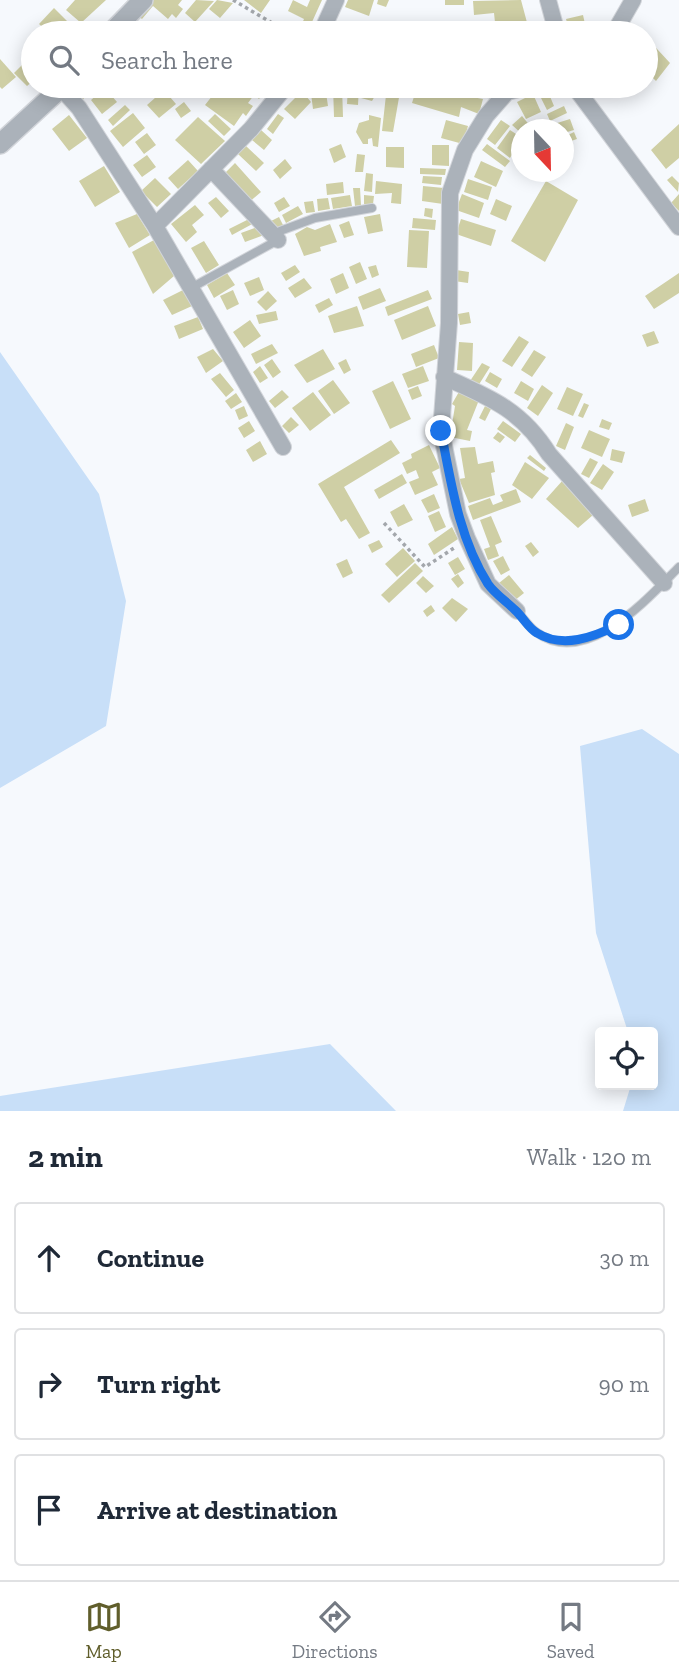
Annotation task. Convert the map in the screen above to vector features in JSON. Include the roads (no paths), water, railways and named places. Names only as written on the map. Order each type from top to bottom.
[{"type":"street","points":[[123,21],[143,0]]},
{"type":"street","points":[[326,21],[336,0]]},
{"type":"street","points":[[548,0],[553,21]]},
{"type":"street","points":[[621,21],[633,0]]},
{"type":"street","points":[[0,144],[50,98]]},
{"type":"street","points":[[71,98],[155,226],[283,447]]},
{"type":"street","points":[[155,226],[251,129],[276,98]]},
{"type":"street","points":[[502,98],[486,116],[465,150],[450,192],[449,323],[441,431],[458,514],[467,538],[488,584],[517,611]]},
{"type":"street","points":[[581,98],[679,227]]},
{"type":"street","points":[[211,169],[278,240]]},
{"type":"street","points":[[444,377],[493,401],[534,430],[549,454],[664,583]]},
{"type":"lane","points":[[191,288],[278,240],[279,231],[315,218],[372,208]]},
{"type":"lane","points":[[517,611],[535,632],[553,640],[571,641],[596,636],[619,625],[679,567]]}]
